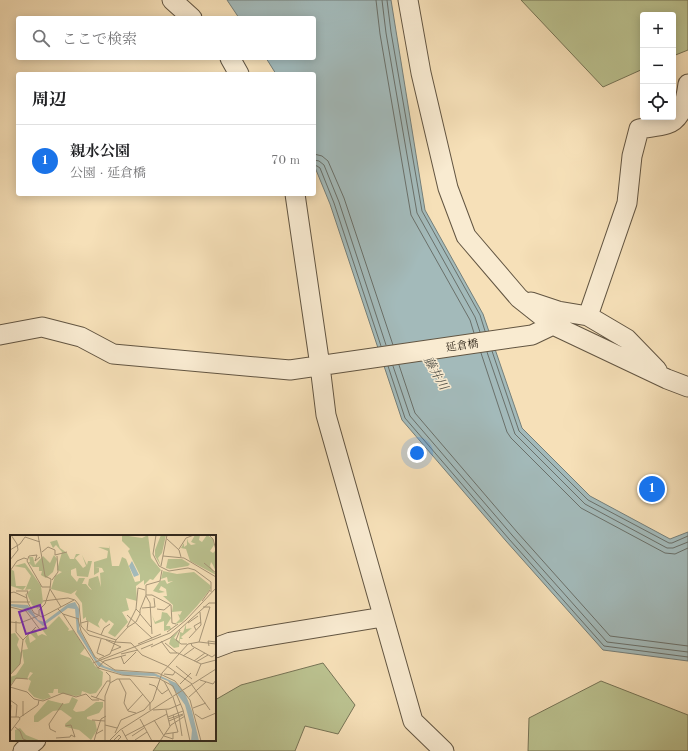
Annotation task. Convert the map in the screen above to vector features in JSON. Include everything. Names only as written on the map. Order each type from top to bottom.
[{"type":"street","points":[[172,0],[190,16]]},
{"type":"street","points":[[408,0],[421,73],[448,188],[466,236],[519,298],[553,325],[667,379],[688,387]]},
{"type":"street","points":[[231,60],[238,72]]},
{"type":"street","points":[[588,316],[627,202],[632,156],[639,129],[669,123],[681,113],[688,84]]},
{"type":"street","points":[[295,196],[326,415],[413,721],[444,751]]},
{"type":"street","points":[[519,298],[558,311],[588,316],[627,339],[667,379]]},
{"type":"street","name":"延倉橋","points":[[0,335],[42,327],[81,337],[113,354],[290,370],[532,335],[553,325]]},
{"type":"street","points":[[216,648],[231,642],[383,617]]},
{"type":"street","points":[[23,751],[35,741]]},
{"type":"green space","points":[[521,0],[688,0],[688,50],[676,55],[676,12],[640,12],[640,70],[603,87]]},
{"type":"green space","points":[[323,663],[355,705],[338,734],[305,726],[295,751],[153,751],[160,741],[216,741],[216,699],[241,685]]},
{"type":"green space","points":[[601,681],[688,715],[688,751],[528,751],[529,718]]},
{"type":"water","name":"藤井川","points":[[227,0],[391,0],[425,210],[483,314],[522,428],[590,496],[670,539],[688,532],[688,661],[603,650],[506,541],[402,420],[330,204],[316,170],[316,72],[275,72],[267,60],[316,60],[316,16],[238,16]]},
{"type":"place","name":"親水公園","points":[[652,489]]}]
